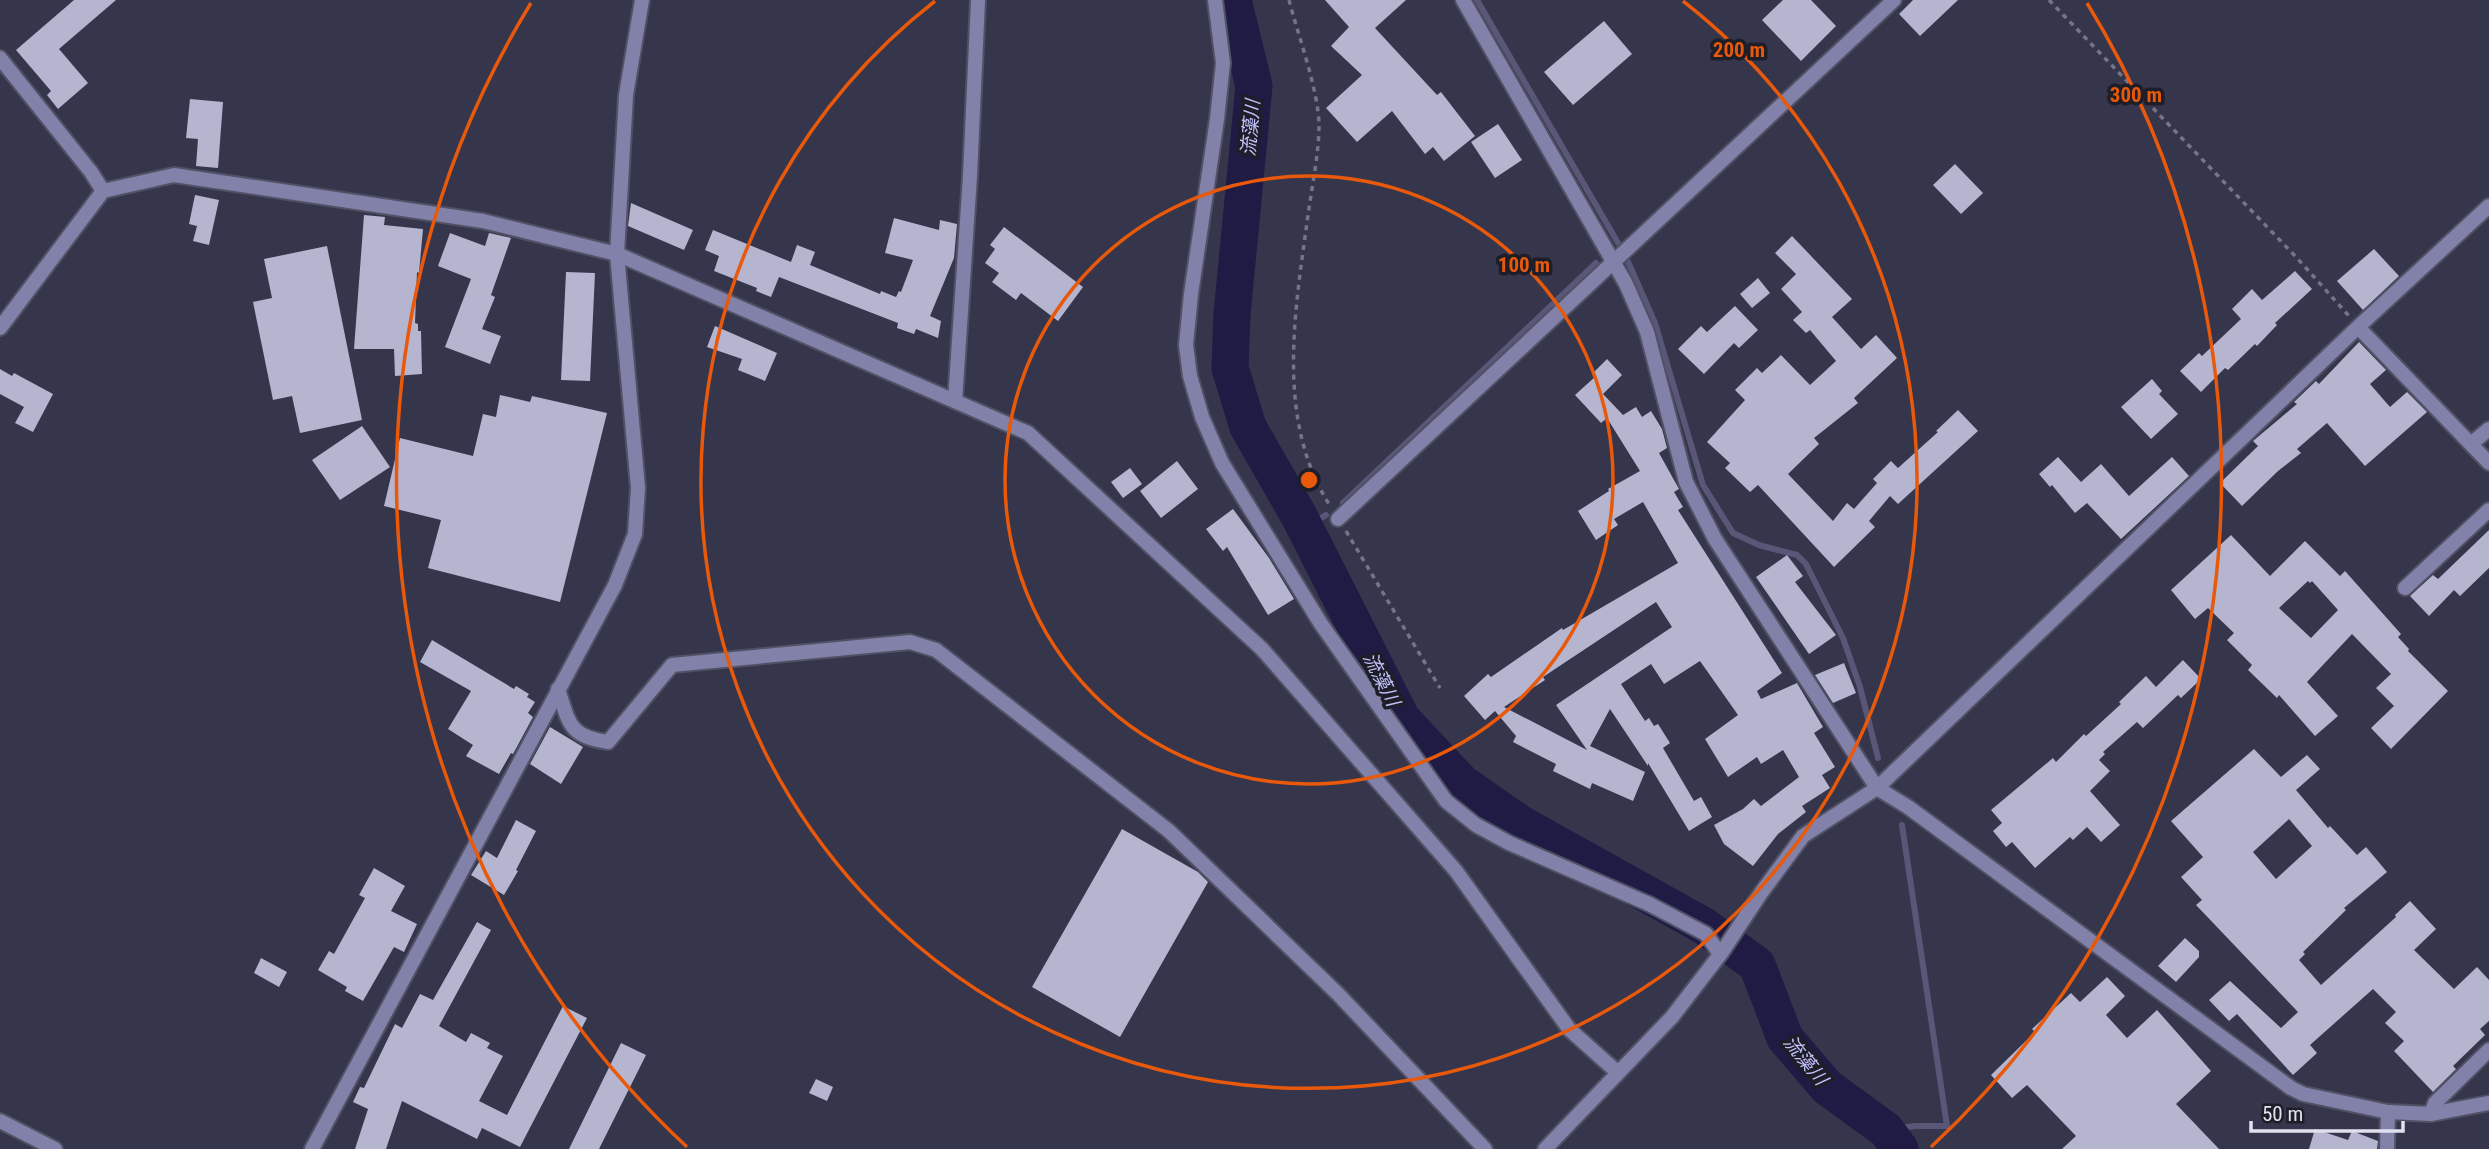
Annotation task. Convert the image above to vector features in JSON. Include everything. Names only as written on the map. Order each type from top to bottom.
[{"type":"street","points":[[312,1149],[615,584],[635,534],[638,488],[617,254],[626,95],[642,0]]},
{"type":"street","points":[[955,401],[978,0]]},
{"type":"street","points":[[1215,0],[1223,63],[1186,345],[1190,376],[1202,416],[1222,463],[1321,624],[1446,801],[1476,825],[1509,843],[1649,904],[1706,934],[1721,953]]},
{"type":"street","points":[[1463,0],[1622,254],[1626,285],[1647,332],[1686,482],[1709,527],[1877,788],[1908,807],[2291,1088],[2303,1094],[2388,1112],[2431,1114],[2489,1103]]},
{"type":"street","points":[[1338,519],[1894,0]]},
{"type":"street","points":[[0,58],[91,172],[103,191]]},
{"type":"street","points":[[0,328],[103,191],[174,175],[483,221],[617,254],[1028,433],[1262,649],[1456,871],[1569,1029],[1617,1072]]},
{"type":"street","points":[[1545,1149],[1672,1017],[1721,953],[1761,892],[1803,836],[1877,788],[2358,327],[2489,206]]},
{"type":"street","points":[[2358,327],[2489,463]]},
{"type":"street","points":[[2471,444],[2489,429]]},
{"type":"street","points":[[2405,588],[2489,510]]},
{"type":"street","points":[[558,690],[569,723],[586,739],[608,742],[672,665],[910,642],[936,650],[1168,831],[1338,995],[1485,1149]]},
{"type":"street","points":[[2431,1114],[2435,1103],[2489,1050]]},
{"type":"street","points":[[2387,1149],[2388,1112]]},
{"type":"street","points":[[0,1121],[55,1149]]},
{"type":"path","points":[[1289,0],[1314,92],[1319,122],[1297,296],[1294,364],[1297,423],[1314,481],[1440,688]]},
{"type":"path","points":[[2049,0],[2297,258],[2358,327]]},
{"type":"building","points":[[74,0],[116,0],[59,49],[88,83],[58,109],[47,95],[51,91],[16,50]]},
{"type":"building","points":[[1325,0],[1406,0],[1375,28],[1437,95],[1441,92],[1475,136],[1444,161],[1433,147],[1425,154],[1392,111],[1357,142],[1326,108],[1362,75],[1331,46],[1349,27]]},
{"type":"building","points":[[1783,0],[1811,0],[1836,26],[1801,61],[1762,20]]},
{"type":"building","points":[[1913,0],[1958,0],[1920,36],[1899,14]]},
{"type":"building","points":[[1604,21],[1632,54],[1573,105],[1544,72]]},
{"type":"building","points":[[190,99],[223,102],[218,168],[196,166],[198,139],[186,138]]},
{"type":"building","points":[[1498,124],[1522,160],[1495,178],[1471,142]]},
{"type":"building","points":[[1955,164],[1983,193],[1961,214],[1933,185]]},
{"type":"building","points":[[195,195],[219,200],[209,245],[193,241],[197,226],[189,224]]},
{"type":"building","points":[[631,203],[693,230],[684,250],[628,226]]},
{"type":"building","points":[[364,215],[385,217],[384,225],[423,229],[419,273],[417,272],[415,323],[418,324],[418,331],[421,331],[422,374],[395,376],[394,349],[354,349]]},
{"type":"building","points":[[894,218],[939,230],[940,220],[957,224],[954,258],[930,316],[941,321],[938,338],[916,329],[914,334],[897,328],[898,323],[779,277],[771,297],[756,291],[757,288],[714,271],[719,256],[705,250],[713,230],[791,262],[797,245],[815,252],[810,265],[880,294],[881,291],[896,297],[899,291],[901,292],[913,260],[885,253]]},
{"type":"building","points":[[1004,227],[1083,287],[1058,321],[1021,293],[1016,300],[992,282],[999,273],[985,263],[995,249],[990,245]]},
{"type":"building","points":[[450,233],[485,246],[489,233],[511,238],[491,295],[495,297],[482,329],[501,336],[490,364],[445,347],[471,279],[438,266]]},
{"type":"building","points":[[1792,236],[1852,299],[1832,317],[1861,349],[1876,335],[1897,358],[1854,398],[1858,403],[1814,438],[1819,444],[1788,474],[1833,521],[1847,503],[1854,509],[1877,483],[1873,479],[1891,461],[1898,468],[1958,410],[1978,431],[1898,504],[1890,496],[1869,521],[1875,527],[1834,567],[1758,485],[1750,492],[1725,468],[1730,463],[1707,442],[1745,400],[1735,390],[1757,368],[1762,373],[1781,355],[1810,385],[1836,361],[1810,330],[1806,333],[1793,320],[1802,312],[1781,289],[1796,274],[1775,253]]},
{"type":"building","points":[[327,246],[362,420],[300,433],[292,396],[273,400],[253,302],[272,298],[264,259]]},
{"type":"building","points":[[2374,249],[2399,276],[2363,310],[2337,281]]},
{"type":"building","points":[[2295,271],[2312,289],[2275,323],[2277,325],[2257,346],[2255,344],[2228,370],[2225,368],[2201,392],[2180,371],[2199,353],[2202,356],[2241,319],[2232,309],[2252,289],[2262,300]]},
{"type":"building","points":[[566,272],[595,273],[590,381],[561,380]]},
{"type":"building","points":[[1758,278],[1770,293],[1752,308],[1740,294]]},
{"type":"building","points":[[1735,306],[1758,330],[1739,348],[1734,343],[1704,374],[1678,349],[1701,326],[1707,332]]},
{"type":"building","points":[[715,326],[777,353],[765,381],[738,370],[742,359],[707,347]]},
{"type":"building","points":[[2359,342],[2386,370],[2370,384],[2390,407],[2407,392],[2427,412],[2365,466],[2327,423],[2297,449],[2301,453],[2242,506],[2220,483],[2258,446],[2253,441],[2297,404],[2294,402],[2316,381],[2319,384]]},
{"type":"building","points":[[1607,359],[1622,375],[1603,394],[1623,415],[1636,407],[1642,417],[1651,411],[1662,429],[1667,448],[1659,453],[1679,489],[1674,492],[1683,507],[1678,510],[1782,673],[1757,691],[1761,699],[1797,683],[1823,727],[1814,733],[1835,767],[1822,775],[1830,788],[1802,806],[1806,812],[1778,834],[1753,866],[1724,844],[1714,825],[1743,809],[1754,799],[1761,806],[1799,777],[1783,750],[1761,764],[1757,757],[1728,777],[1705,739],[1738,715],[1700,661],[1664,684],[1651,664],[1621,684],[1645,721],[1649,718],[1654,726],[1658,724],[1670,743],[1663,748],[1694,801],[1701,797],[1712,817],[1689,831],[1648,763],[1648,766],[1610,709],[1590,746],[1645,772],[1633,801],[1592,783],[1590,789],[1553,771],[1556,764],[1513,742],[1516,736],[1495,711],[1485,720],[1464,696],[1488,674],[1491,677],[1562,628],[1563,630],[1678,563],[1643,502],[1614,519],[1618,525],[1596,540],[1578,511],[1609,491],[1608,489],[1640,471],[1607,418],[1601,423],[1575,395],[1596,376],[1593,373]],"holes":[[[1656,602],[1672,627],[1556,705],[1587,750],[1504,707],[1545,680],[1543,677]]]},
{"type":"building","points":[[0,369],[12,376],[14,373],[53,394],[33,432],[15,423],[24,407],[0,394]]},
{"type":"building","points":[[2152,379],[2162,391],[2159,394],[2178,414],[2151,439],[2121,407]]},
{"type":"building","points":[[500,395],[530,402],[532,396],[607,413],[560,602],[428,568],[441,520],[384,506],[400,438],[473,456],[483,414],[496,417]]},
{"type":"building","points":[[362,426],[390,467],[340,500],[312,460]]},
{"type":"building","points":[[2058,457],[2081,482],[2101,464],[2129,496],[2172,457],[2189,476],[2121,539],[2087,503],[2075,513],[2039,474]]},
{"type":"building","points":[[1177,461],[1198,489],[1161,518],[1140,491]]},
{"type":"building","points":[[1130,468],[1142,484],[1123,498],[1111,482]]},
{"type":"building","points":[[1233,509],[1269,558],[1294,599],[1268,615],[1227,547],[1223,551],[1206,529]]},
{"type":"building","points":[[2489,530],[2489,568],[2460,596],[2454,590],[2429,616],[2410,596],[2433,575],[2438,579]]},
{"type":"building","points":[[2231,535],[2270,576],[2305,541],[2340,576],[2345,571],[2401,634],[2398,637],[2408,651],[2448,691],[2391,749],[2371,728],[2394,706],[2376,688],[2391,674],[2352,634],[2307,682],[2338,716],[2315,736],[2279,695],[2277,698],[2248,670],[2252,665],[2227,640],[2234,633],[2208,608],[2195,619],[2171,590]],"holes":[[[2308,581],[2312,581],[2338,610],[2311,638],[2279,608]]]},
{"type":"building","points":[[1787,555],[1803,576],[1795,582],[1836,635],[1809,654],[1756,577]]},
{"type":"building","points":[[432,640],[514,689],[516,686],[529,694],[527,697],[535,702],[528,713],[533,717],[499,774],[466,756],[473,745],[448,729],[471,691],[420,662]]},
{"type":"building","points":[[2183,660],[2201,679],[2181,698],[2178,695],[2143,728],[2137,722],[2103,752],[2105,754],[2099,760],[2110,771],[2090,791],[2120,825],[2101,842],[2087,827],[2073,840],[2070,837],[2035,868],[2012,842],[2006,847],[1993,831],[2002,823],[1991,810],[2053,758],[2056,762],[2084,734],[2086,736],[2121,704],[2119,702],[2146,676],[2156,687]]},
{"type":"building","points":[[1844,663],[1856,693],[1833,703],[1815,675]]},
{"type":"building","points":[[550,727],[583,747],[561,784],[530,764]]},
{"type":"building","points":[[2254,749],[2281,777],[2307,755],[2320,769],[2296,790],[2328,828],[2330,826],[2357,855],[2366,847],[2387,872],[2344,908],[2346,910],[2303,952],[2305,954],[2299,960],[2321,985],[2410,901],[2436,929],[2414,950],[2454,989],[2477,967],[2489,980],[2489,1021],[2480,1029],[2485,1035],[2453,1066],[2456,1069],[2433,1092],[2394,1051],[2404,1041],[2385,1023],[2396,1012],[2373,989],[2310,1045],[2317,1053],[2293,1075],[2237,1014],[2229,1021],[2209,1000],[2230,981],[2281,1028],[2298,1012],[2196,905],[2202,900],[2181,877],[2203,857],[2171,821]],"holes":[[[2289,819],[2312,846],[2276,879],[2253,852]]]},
{"type":"building","points":[[516,820],[536,831],[504,895],[471,875],[486,851],[497,858]]},
{"type":"building","points":[[1122,829],[1198,872],[1208,882],[1120,1037],[1032,987]]},
{"type":"building","points":[[374,868],[405,886],[391,911],[417,924],[404,952],[394,947],[363,1001],[345,991],[347,987],[318,970],[329,951],[334,954],[365,898],[359,895]]},
{"type":"building","points":[[477,922],[491,930],[439,1026],[466,1042],[471,1033],[490,1043],[487,1048],[503,1056],[479,1101],[507,1115],[563,1006],[587,1018],[520,1147],[482,1128],[477,1139],[402,1101],[386,1149],[355,1149],[368,1109],[353,1102],[360,1087],[364,1088],[395,1024],[402,1028],[420,994],[433,1000]]},
{"type":"building","points":[[2185,938],[2199,951],[2199,957],[2176,982],[2158,966]]},
{"type":"building","points":[[261,958],[287,972],[279,987],[254,973]]},
{"type":"building","points":[[2107,977],[2125,996],[2106,1015],[2127,1038],[2157,1010],[2211,1071],[2176,1104],[2219,1149],[2062,1149],[2076,1136],[2027,1085],[2012,1098],[1991,1075],[2035,1032],[2032,1029],[2071,993],[2080,1002]]},
{"type":"building","points":[[621,1043],[646,1055],[599,1149],[569,1149]]},
{"type":"building","points":[[816,1079],[833,1087],[827,1101],[809,1093]]},
{"type":"building","points":[[2315,1129],[2348,1140],[2352,1131],[2378,1141],[2377,1149],[2309,1149]]},
{"type":"waterway","name":"流藻川","points":[[1233,0],[1254,86],[1232,314],[1230,368],[1248,427],[1299,516],[1402,719],[1462,783],[1521,824],[1704,926],[1757,965],[1785,1038],[1827,1087],[1886,1130],[1900,1149]]},
{"type":"waterway","points":[[1477,0],[1618,243]]},
{"type":"waterway","points":[[1626,257],[1655,323],[1703,485],[1733,533],[1759,545],[1797,555],[1806,564],[1843,638],[1860,687],[1878,758]]},
{"type":"waterway","points":[[1343,503],[1596,263]]},
{"type":"waterway","points":[[1299,516],[1316,521],[1326,515]]},
{"type":"waterway","points":[[1886,1130],[1947,1126],[1902,825]]}]
